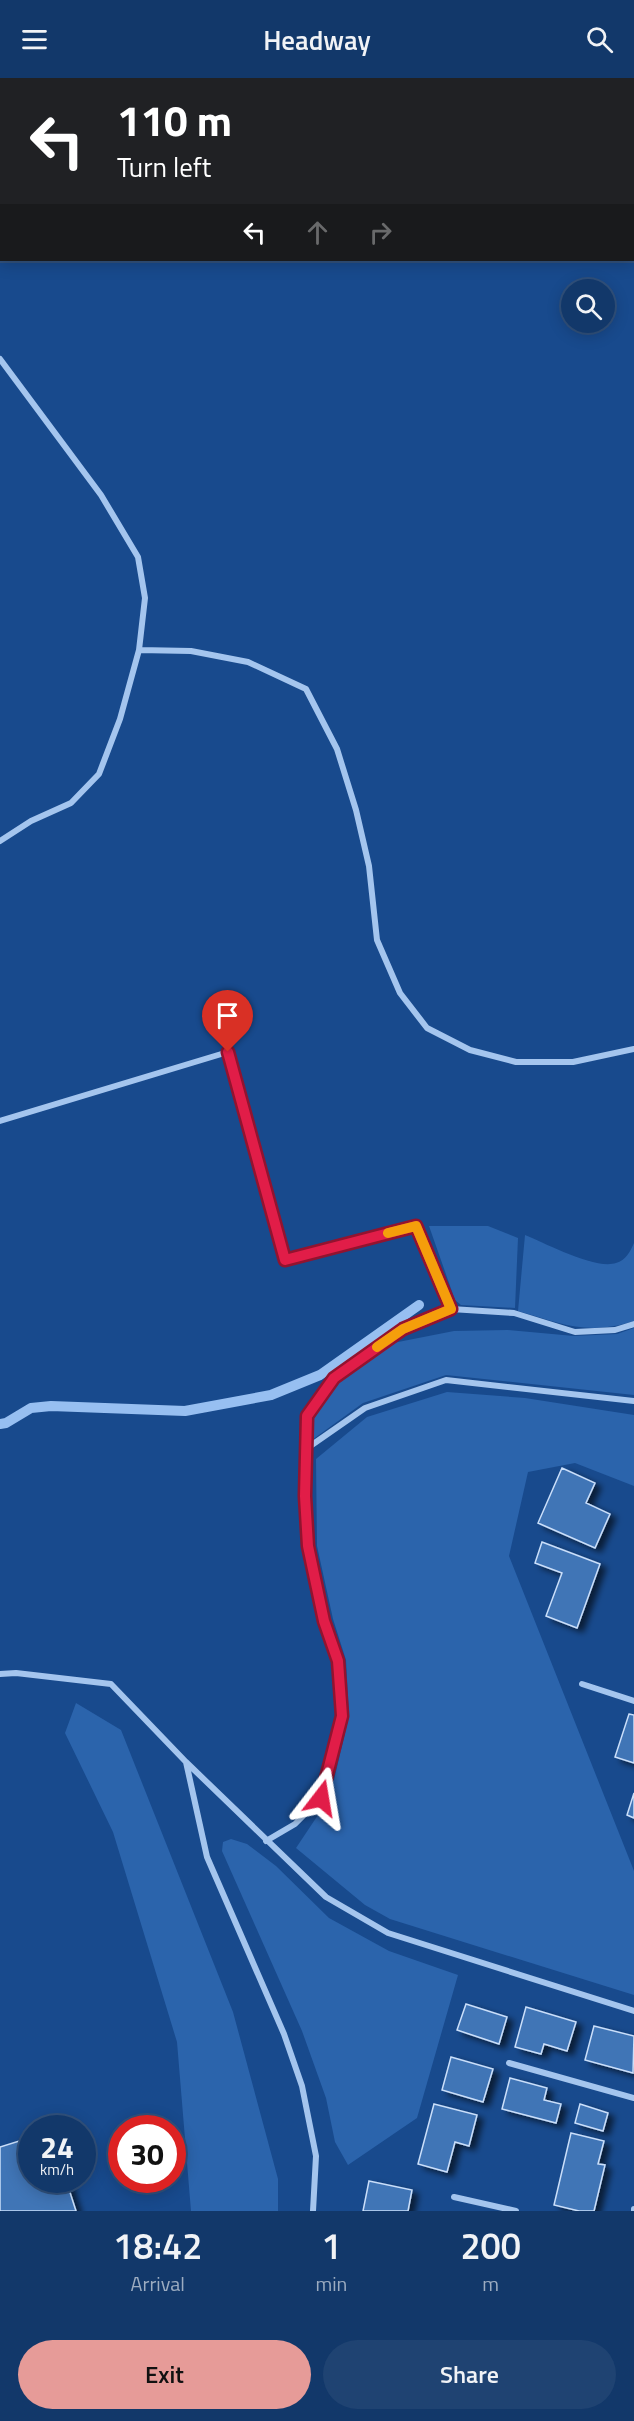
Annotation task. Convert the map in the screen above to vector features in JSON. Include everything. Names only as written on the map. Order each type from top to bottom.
[{"type":"street","points":[[0,359],[101,495],[138,557],[145,598],[139,650],[120,719],[99,774],[71,802],[31,821],[0,842]]},
{"type":"street","points":[[139,650],[191,651],[248,662],[306,689],[337,749],[356,810],[369,866],[377,940],[400,993],[428,1028],[470,1050],[516,1062],[573,1062],[634,1049]]},
{"type":"street","points":[[0,1121],[228,1052],[285,1260],[416,1226],[451,1309]]},
{"type":"street","points":[[266,1841],[296,1824],[321,1798],[342,1716],[338,1661],[324,1621],[308,1546],[305,1496],[307,1416],[334,1378],[403,1329],[451,1309],[514,1313],[575,1332],[615,1329],[634,1324]]},
{"type":"street","points":[[306,1449],[365,1407],[446,1380],[634,1401]]},
{"type":"street","points":[[0,1674],[15,1673],[111,1684],[186,1762],[326,1897],[388,1933],[634,2011]]},
{"type":"street","points":[[582,1684],[634,1701]]},
{"type":"street","points":[[186,1762],[207,1857],[284,2034],[302,2086],[316,2156],[313,2211]]},
{"type":"street","points":[[509,2063],[634,2098]]},
{"type":"street","points":[[454,2197],[516,2211]]},
{"type":"shaded area","points":[[429,1226],[488,1226],[518,1238],[515,1308],[461,1305],[455,1300]]},
{"type":"shaded area","points":[[525,1235],[583,1259],[607,1264],[616,1263],[625,1258],[634,1243],[634,1321],[602,1328],[589,1328],[562,1324],[518,1311]]},
{"type":"shaded area","points":[[634,1328],[634,1395],[446,1375],[363,1403],[312,1440],[312,1417],[340,1382],[393,1343],[454,1331],[508,1330],[574,1336],[617,1334]]},
{"type":"shaded area","points":[[447,1392],[525,1398],[634,1415],[634,1486],[575,1463],[528,1472],[509,1556],[634,1871],[634,1995],[390,1919],[365,1905],[296,1848],[330,1797],[349,1716],[346,1660],[333,1619],[317,1546],[316,1459],[367,1417]]},
{"type":"shaded area","points":[[76,1703],[121,1730],[233,2012],[278,2179],[278,2211],[191,2211],[186,2151],[186,2115],[183,2115],[177,2042],[113,1832],[65,1733]]},
{"type":"shaded area","points":[[231,1839],[247,1844],[276,1866],[329,1918],[389,1951],[458,1975],[417,2118],[348,2165],[335,2142],[326,2098],[302,2031],[222,1851],[223,1842]]},
{"type":"building","points":[[562,1468],[595,1483],[586,1503],[610,1514],[595,1548],[538,1523]]},
{"type":"building","points":[[542,1542],[600,1564],[577,1628],[546,1616],[562,1573],[535,1563]]},
{"type":"building","points":[[629,1714],[634,1715],[634,1763],[615,1757]]},
{"type":"building","points":[[634,1793],[634,1818],[627,1815]]},
{"type":"building","points":[[466,2004],[507,2017],[499,2044],[457,2030]]},
{"type":"building","points":[[526,2007],[576,2022],[567,2051],[544,2044],[541,2054],[515,2047]]},
{"type":"building","points":[[594,2026],[634,2036],[633,2073],[585,2060]]},
{"type":"building","points":[[451,2057],[493,2069],[483,2102],[442,2090]]},
{"type":"building","points":[[510,2078],[547,2088],[544,2100],[561,2104],[556,2123],[502,2109]]},
{"type":"building","points":[[434,2104],[477,2115],[469,2146],[455,2142],[447,2172],[418,2164]]},
{"type":"building","points":[[580,2104],[608,2113],[603,2131],[575,2123]]},
{"type":"building","points":[[571,2133],[604,2141],[598,2164],[605,2165],[594,2211],[579,2211],[554,2205]]},
{"type":"building","points":[[18,2141],[18,2193],[70,2193],[76,2211],[0,2211],[0,2147]]},
{"type":"building","points":[[369,2181],[412,2190],[408,2211],[363,2211]]},
{"type":"waterway","points":[[0,1424],[6,1423],[31,1408],[51,1406],[185,1411],[271,1395],[320,1375],[419,1305]]},
{"type":"slow traffic","points":[[377,1347],[403,1329],[451,1309],[416,1226],[388,1233]]},
{"type":"route","points":[[228,1052],[285,1260],[416,1226],[451,1309],[403,1329],[334,1378],[307,1416],[305,1496],[308,1546],[324,1621],[338,1661],[342,1716],[321,1798]]}]
